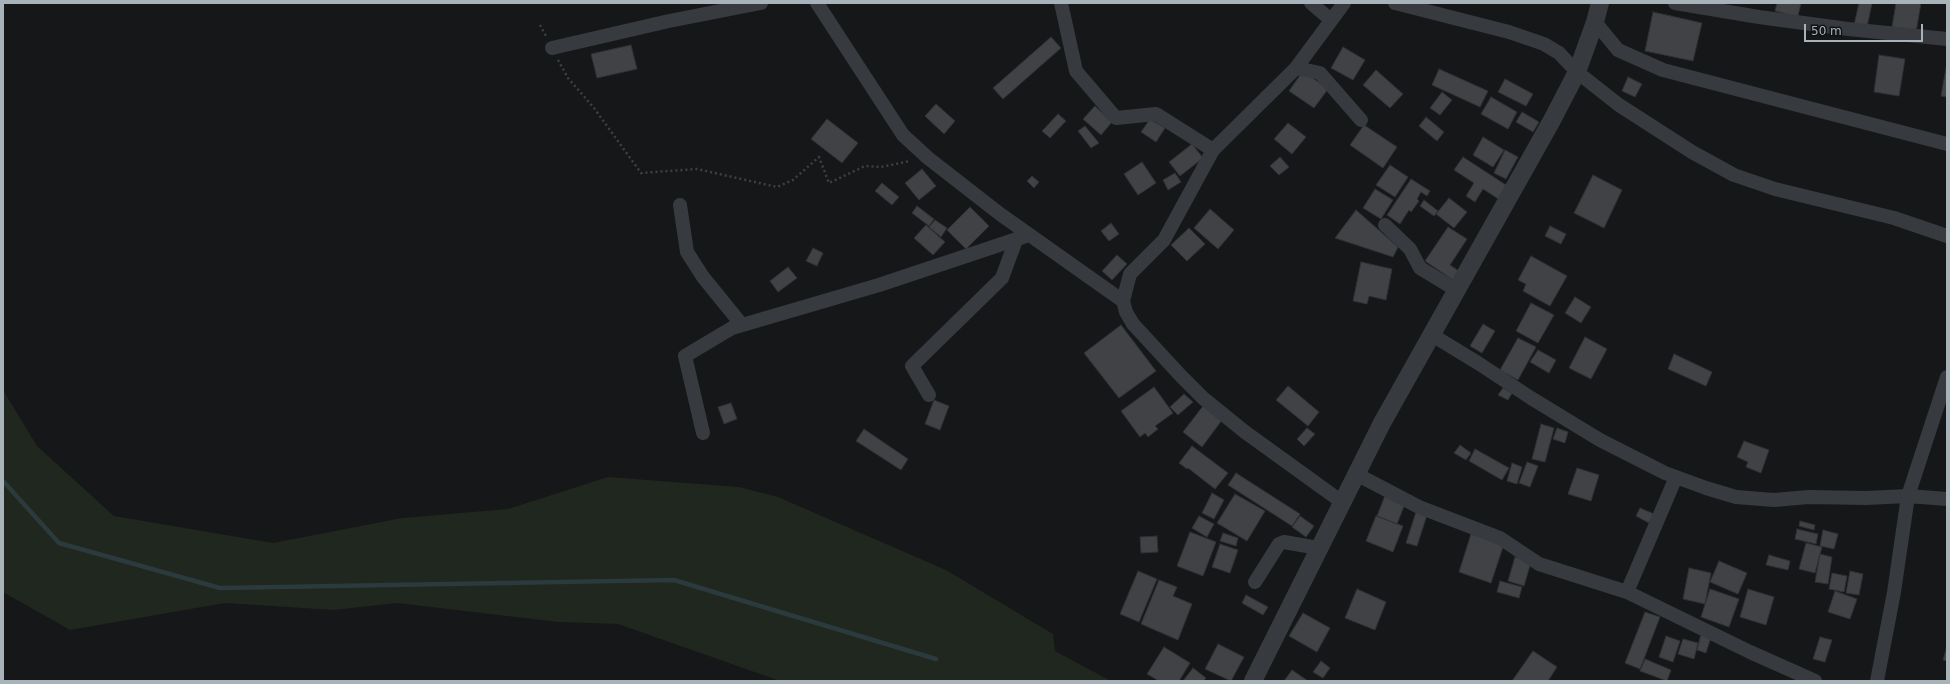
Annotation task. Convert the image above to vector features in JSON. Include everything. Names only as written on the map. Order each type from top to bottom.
[{"type":"street","points":[[552,48],[669,21],[762,3]]},
{"type":"street","points":[[817,3],[892,120],[903,134],[928,158],[1029,235],[1123,301]]},
{"type":"street","points":[[1061,3],[1076,71],[1116,118],[1156,114],[1213,150]]},
{"type":"street","points":[[1311,3],[1331,20]]},
{"type":"street","points":[[1342,502],[1245,432],[1203,398],[1134,324],[1126,312],[1123,301],[1130,274],[1164,240],[1213,150],[1296,68],[1344,3]]},
{"type":"street","points":[[1395,3],[1503,30],[1544,44],[1559,53],[1577,72],[1651,127],[1734,175],[1775,189],[1894,218],[1947,236]]},
{"type":"street","points":[[1253,681],[1318,548],[1358,475],[1382,423],[1514,192],[1577,72],[1595,22],[1600,3]]},
{"type":"street","points":[[1675,3],[1759,17],[1848,29],[1947,39]]},
{"type":"street","points":[[1595,22],[1618,50],[1663,70],[1947,144]]},
{"type":"street","points":[[1296,68],[1320,73],[1361,120]]},
{"type":"street","points":[[680,205],[687,252],[703,277],[742,325]]},
{"type":"street","points":[[1385,225],[1410,249],[1420,268],[1458,291]]},
{"type":"street","points":[[704,433],[685,356],[732,328],[879,285],[1029,235]]},
{"type":"street","points":[[929,396],[912,366],[1002,278],[1016,240]]},
{"type":"street","points":[[1432,335],[1478,362],[1570,423],[1646,464],[1676,477],[1736,497],[1774,500],[1809,497],[1866,498],[1908,496],[1947,499]]},
{"type":"street","points":[[1877,681],[1894,592],[1908,496],[1947,377]]},
{"type":"street","points":[[1358,475],[1419,507],[1500,538],[1539,564],[1626,592],[1750,652],[1815,681]]},
{"type":"street","points":[[1626,592],[1676,477]]},
{"type":"street","points":[[1255,582],[1280,544],[1284,542],[1318,548]]},
{"type":"path","points":[[540,25],[568,78],[594,108],[641,173],[697,169],[777,187],[793,180],[819,157],[829,183],[865,166],[881,167],[928,158]]},
{"type":"shaded area","points":[[3,390],[37,446],[114,516],[273,543],[402,518],[508,509],[608,477],[739,487],[778,497],[946,570],[1053,634],[1055,651],[1111,681],[780,681],[618,624],[558,622],[397,603],[334,610],[225,603],[70,630],[3,592]]},
{"type":"building","points":[[1777,3],[1801,3],[1797,20],[1775,11]]},
{"type":"building","points":[[1859,3],[1872,3],[1867,27],[1854,25]]},
{"type":"building","points":[[1896,3],[1921,3],[1916,32],[1892,27]]},
{"type":"building","points":[[1653,12],[1702,23],[1693,61],[1645,51]]},
{"type":"building","points":[[1051,37],[1061,48],[1003,99],[993,88]]},
{"type":"building","points":[[631,45],[637,69],[597,78],[591,54]]},
{"type":"building","points":[[1343,47],[1365,60],[1353,80],[1331,68]]},
{"type":"building","points":[[1879,55],[1905,59],[1899,96],[1874,92]]},
{"type":"building","points":[[1947,68],[1947,97],[1941,96]]},
{"type":"building","points":[[1439,69],[1488,91],[1480,107],[1432,85]]},
{"type":"building","points":[[1376,70],[1403,94],[1390,108],[1363,85]]},
{"type":"building","points":[[1303,71],[1328,89],[1314,108],[1289,91]]},
{"type":"building","points":[[1628,77],[1642,84],[1635,97],[1622,91]]},
{"type":"building","points":[[1505,79],[1533,94],[1526,106],[1498,92]]},
{"type":"building","points":[[1442,92],[1452,100],[1440,115],[1430,108]]},
{"type":"building","points":[[1491,97],[1517,112],[1508,129],[1481,114]]},
{"type":"building","points":[[936,104],[955,121],[944,134],[925,116]]},
{"type":"building","points":[[1095,106],[1112,122],[1101,135],[1083,119]]},
{"type":"building","points":[[1522,112],[1539,122],[1533,132],[1516,122]]},
{"type":"building","points":[[1058,114],[1066,121],[1050,138],[1042,131]]},
{"type":"building","points":[[1426,117],[1444,132],[1437,141],[1419,126]]},
{"type":"building","points":[[827,119],[858,143],[842,163],[811,139]]},
{"type":"building","points":[[1150,119],[1165,128],[1156,142],[1141,132]]},
{"type":"building","points":[[1288,123],[1306,137],[1292,154],[1274,139]]},
{"type":"building","points":[[1364,125],[1397,147],[1383,168],[1350,145]]},
{"type":"building","points":[[1085,126],[1099,143],[1091,148],[1078,131]]},
{"type":"building","points":[[1483,137],[1504,150],[1493,167],[1473,155]]},
{"type":"building","points":[[1192,144],[1203,158],[1180,176],[1169,162]]},
{"type":"building","points":[[1505,150],[1518,157],[1506,179],[1494,173]]},
{"type":"building","points":[[1280,157],[1289,167],[1279,175],[1270,166]]},
{"type":"building","points":[[1463,157],[1509,187],[1500,200],[1483,189],[1475,202],[1466,196],[1474,183],[1454,170]]},
{"type":"building","points":[[1142,162],[1156,183],[1138,195],[1124,174]]},
{"type":"building","points":[[1390,165],[1408,177],[1395,197],[1376,185]]},
{"type":"building","points":[[922,169],[936,186],[919,200],[905,183]]},
{"type":"building","points":[[1175,173],[1181,182],[1168,190],[1163,180]]},
{"type":"building","points":[[1593,175],[1622,190],[1604,228],[1574,213]]},
{"type":"building","points":[[1032,176],[1039,182],[1034,188],[1027,181]]},
{"type":"building","points":[[1411,179],[1430,191],[1427,196],[1421,192],[1417,199],[1419,201],[1411,212],[1409,210],[1400,224],[1387,215]]},
{"type":"building","points":[[882,183],[899,197],[892,205],[875,191]]},
{"type":"building","points":[[1375,189],[1393,200],[1381,219],[1363,208]]},
{"type":"building","points":[[1449,198],[1467,212],[1454,228],[1436,214]]},
{"type":"building","points":[[1424,200],[1438,211],[1434,216],[1420,206]]},
{"type":"building","points":[[917,206],[934,219],[929,226],[912,213]]},
{"type":"building","points":[[970,207],[989,226],[966,249],[947,230]]},
{"type":"building","points":[[1210,209],[1234,230],[1218,249],[1194,228]]},
{"type":"building","points":[[1356,210],[1398,247],[1393,257],[1335,238]]},
{"type":"building","points":[[935,220],[947,228],[941,237],[929,227]]},
{"type":"building","points":[[1111,223],[1119,234],[1109,241],[1101,231]]},
{"type":"building","points":[[926,225],[945,242],[933,255],[914,238]]},
{"type":"building","points":[[1550,226],[1566,234],[1561,244],[1545,236]]},
{"type":"building","points":[[1448,227],[1467,239],[1450,265],[1459,271],[1453,280],[1425,261]]},
{"type":"building","points":[[1189,228],[1205,244],[1187,261],[1171,245]]},
{"type":"building","points":[[813,248],[823,253],[817,266],[806,261]]},
{"type":"building","points":[[1117,255],[1127,264],[1112,280],[1102,271]]},
{"type":"building","points":[[1531,256],[1567,276],[1550,306],[1523,291],[1526,284],[1518,280]]},
{"type":"building","points":[[1361,262],[1392,269],[1386,300],[1369,296],[1367,304],[1353,301]]},
{"type":"building","points":[[788,267],[797,278],[778,292],[770,281]]},
{"type":"building","points":[[1575,297],[1591,307],[1581,323],[1565,313]]},
{"type":"building","points":[[1531,303],[1554,315],[1538,343],[1516,331]]},
{"type":"building","points":[[1483,324],[1495,331],[1482,353],[1470,346]]},
{"type":"building","points":[[1121,325],[1156,371],[1119,398],[1084,353]]},
{"type":"building","points":[[1585,337],[1607,349],[1591,379],[1569,368]]},
{"type":"building","points":[[1518,338],[1536,347],[1518,380],[1500,370]]},
{"type":"building","points":[[1538,350],[1556,360],[1549,373],[1530,362]]},
{"type":"building","points":[[1674,354],[1712,372],[1706,386],[1668,369]]},
{"type":"building","points":[[1288,386],[1319,412],[1308,426],[1276,400]]},
{"type":"building","points":[[1154,387],[1173,413],[1155,426],[1158,429],[1148,437],[1145,433],[1140,437],[1121,411]]},
{"type":"building","points":[[1503,388],[1512,393],[1508,400],[1498,395]]},
{"type":"building","points":[[1184,394],[1193,402],[1178,415],[1170,407]]},
{"type":"building","points":[[934,400],[949,406],[940,430],[925,424]]},
{"type":"building","points":[[731,403],[737,419],[724,424],[718,407]]},
{"type":"building","points":[[1203,406],[1222,420],[1202,447],[1183,432]]},
{"type":"building","points":[[1541,424],[1554,428],[1545,462],[1532,459]]},
{"type":"building","points":[[1307,428],[1315,434],[1304,446],[1297,439]]},
{"type":"building","points":[[1557,428],[1568,432],[1565,443],[1553,439]]},
{"type":"building","points":[[864,429],[908,459],[901,470],[856,441]]},
{"type":"building","points":[[1744,441],[1769,450],[1761,473],[1746,467],[1748,462],[1737,457]]},
{"type":"building","points":[[1460,445],[1471,453],[1466,460],[1454,453]]},
{"type":"building","points":[[1192,446],[1228,473],[1215,489],[1188,468],[1187,469],[1179,463]]},
{"type":"building","points":[[1475,449],[1509,468],[1502,480],[1469,461]]},
{"type":"building","points":[[1527,462],[1538,466],[1530,487],[1519,483]]},
{"type":"building","points":[[1512,463],[1522,467],[1517,484],[1507,481]]},
{"type":"building","points":[[1577,468],[1599,475],[1591,501],[1568,494]]},
{"type":"building","points":[[1236,473],[1300,514],[1292,526],[1228,485]]},
{"type":"building","points":[[1212,493],[1224,500],[1214,519],[1202,513]]},
{"type":"building","points":[[1386,493],[1406,501],[1397,524],[1377,516]]},
{"type":"building","points":[[1235,494],[1265,511],[1247,541],[1217,523]]},
{"type":"building","points":[[1640,508],[1654,514],[1649,523],[1636,516]]},
{"type":"building","points":[[1416,512],[1427,515],[1417,546],[1406,543]]},
{"type":"building","points":[[1199,516],[1214,524],[1207,537],[1192,528]]},
{"type":"building","points":[[1300,516],[1314,526],[1306,537],[1292,527]]},
{"type":"building","points":[[1376,516],[1403,526],[1393,552],[1366,541]]},
{"type":"building","points":[[1800,521],[1815,525],[1814,530],[1799,526]]},
{"type":"building","points":[[1797,529],[1818,534],[1816,544],[1795,539]]},
{"type":"building","points":[[1823,530],[1838,534],[1834,549],[1820,546]]},
{"type":"building","points":[[1190,532],[1216,542],[1203,576],[1177,566]]},
{"type":"building","points":[[1223,533],[1238,538],[1236,546],[1220,541]]},
{"type":"building","points":[[1471,534],[1504,544],[1491,583],[1459,572]]},
{"type":"building","points":[[1157,536],[1158,552],[1141,553],[1140,537]]},
{"type":"building","points":[[1806,543],[1822,547],[1815,573],[1799,569]]},
{"type":"building","points":[[1220,544],[1238,550],[1230,573],[1212,567]]},
{"type":"building","points":[[1820,554],[1832,557],[1828,584],[1815,582]]},
{"type":"building","points":[[1769,555],[1790,561],[1788,570],[1766,565]]},
{"type":"building","points":[[1515,557],[1531,562],[1524,586],[1508,581]]},
{"type":"building","points":[[1719,561],[1747,573],[1738,594],[1710,582]]},
{"type":"building","points":[[1689,568],[1711,573],[1705,604],[1683,599]]},
{"type":"building","points":[[1138,571],[1157,579],[1139,622],[1120,614]]},
{"type":"building","points":[[1850,571],[1863,574],[1859,595],[1846,593]]},
{"type":"building","points":[[1832,573],[1847,576],[1844,592],[1829,589]]},
{"type":"building","points":[[1159,580],[1177,587],[1173,596],[1192,604],[1178,640],[1141,624]]},
{"type":"building","points":[[1500,581],[1522,587],[1519,598],[1497,592]]},
{"type":"building","points":[[1357,589],[1386,602],[1375,630],[1345,618]]},
{"type":"building","points":[[1710,589],[1739,599],[1729,627],[1701,617]]},
{"type":"building","points":[[1748,589],[1774,597],[1766,625],[1740,617]]},
{"type":"building","points":[[1835,591],[1857,599],[1850,619],[1828,612]]},
{"type":"building","points":[[1246,595],[1268,607],[1263,615],[1242,603]]},
{"type":"building","points":[[1645,612],[1660,617],[1640,669],[1625,663]]},
{"type":"building","points":[[1303,613],[1330,628],[1317,652],[1289,636]]},
{"type":"building","points":[[1701,634],[1711,637],[1706,653],[1697,650]]},
{"type":"building","points":[[1666,636],[1680,641],[1673,662],[1659,657]]},
{"type":"building","points":[[1820,637],[1832,640],[1825,662],[1813,659]]},
{"type":"building","points":[[1683,639],[1698,643],[1694,659],[1678,654]]},
{"type":"building","points":[[1218,644],[1244,657],[1231,681],[1205,669]]},
{"type":"building","points":[[1947,646],[1947,661],[1943,660]]},
{"type":"building","points":[[1164,647],[1190,663],[1179,681],[1159,681],[1147,674]]},
{"type":"building","points":[[1533,651],[1557,667],[1548,681],[1512,681]]},
{"type":"building","points":[[1645,659],[1671,670],[1667,681],[1640,671]]},
{"type":"building","points":[[1321,661],[1330,668],[1323,678],[1313,672]]},
{"type":"building","points":[[1193,668],[1206,678],[1204,680],[1206,681],[1183,681]]},
{"type":"building","points":[[1292,670],[1308,681],[1284,681]]},
{"type":"waterway","points":[[3,481],[59,543],[220,588],[674,580],[936,659]]}]
